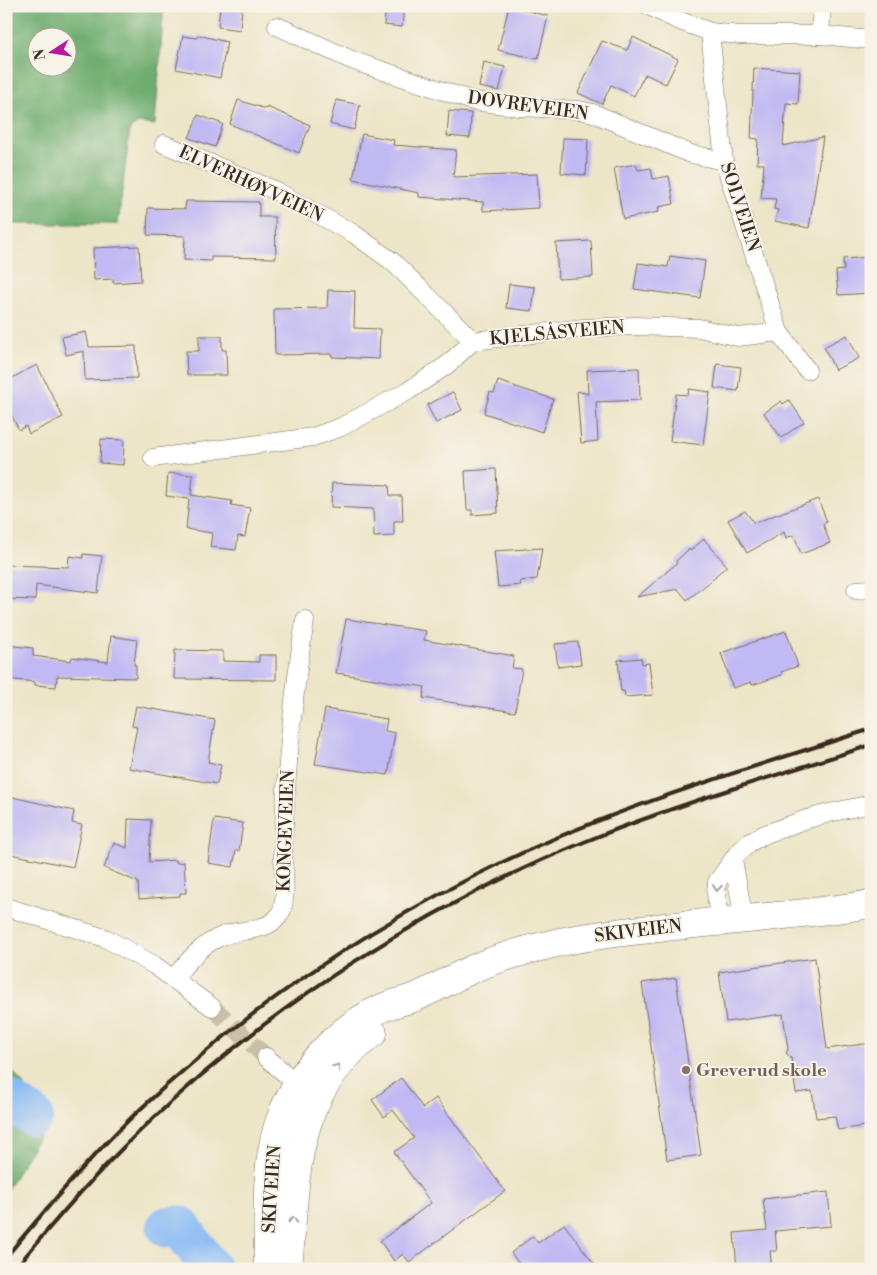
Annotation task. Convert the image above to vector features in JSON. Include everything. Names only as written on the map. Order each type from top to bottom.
[{"type":"main road","name":"SKIVEIEN","points":[[268,1269],[271,1160],[283,1112],[337,1067],[359,1044],[390,1021],[416,997],[476,967],[552,944],[591,936],[871,904]]},
{"type":"main road","name":"SKIVEIEN","points":[[288,1269],[296,1171],[302,1143],[307,1092]]},
{"type":"street","points":[[649,6],[710,32],[740,35],[820,35],[871,40]]},
{"type":"street","points":[[820,35],[822,6]]},
{"type":"street","name":"DOVREVEIEN","points":[[277,26],[354,61],[474,101],[593,113],[691,154],[724,161]]},
{"type":"street","name":"SOLVEIEN","points":[[710,32],[724,161],[746,224],[779,332],[807,370]]},
{"type":"street","name":"ELVERHØYVEIEN","points":[[164,144],[274,190],[354,234],[393,262],[473,341]]},
{"type":"street","name":"KJELSÅSVEIEN","points":[[153,458],[313,437],[340,427],[408,391],[447,365],[473,341],[584,328],[635,326],[699,328],[738,337],[779,332]]},
{"type":"street","name":"KONGEVEIEN","points":[[174,978],[190,959],[214,940],[227,934],[267,925],[279,916],[282,911],[284,898],[283,854],[293,703],[305,620]]},
{"type":"street","points":[[731,920],[716,892],[717,882],[737,854],[749,843],[763,835],[829,812],[871,804]]},
{"type":"street","points":[[731,920],[733,860]]},
{"type":"street","points":[[6,907],[105,938],[174,978],[212,1007]]},
{"type":"street","points":[[266,1057],[307,1092]]},
{"type":"green space","points":[[6,6],[164,6],[155,125],[138,123],[130,129],[118,224],[6,224]]},
{"type":"green space","points":[[6,1063],[50,1118],[6,1191]]},
{"type":"building","points":[[220,6],[242,8],[240,30],[218,27]]},
{"type":"building","points":[[386,6],[404,6],[402,27],[384,25]]},
{"type":"building","points":[[509,6],[548,16],[538,59],[498,50]]},
{"type":"building","points":[[198,35],[227,42],[220,78],[176,69],[183,36],[197,38]]},
{"type":"building","points":[[633,37],[678,59],[666,84],[645,74],[634,96],[611,85],[602,104],[578,93],[602,41],[627,50]]},
{"type":"building","points":[[484,62],[505,67],[499,91],[479,87]]},
{"type":"building","points":[[754,68],[800,71],[798,104],[786,103],[783,146],[823,137],[809,228],[775,221],[778,210],[774,209],[776,199],[761,198],[764,164],[757,164],[758,139],[751,138]]},
{"type":"building","points":[[238,100],[266,109],[267,107],[310,125],[299,153],[230,124]]},
{"type":"building","points":[[336,100],[360,105],[354,130],[330,124]]},
{"type":"building","points":[[449,111],[471,113],[470,138],[447,136]]},
{"type":"building","points":[[198,115],[223,124],[215,147],[189,138]]},
{"type":"building","points":[[362,134],[394,140],[393,145],[456,150],[453,177],[537,174],[539,208],[483,211],[483,202],[419,197],[419,193],[353,179]]},
{"type":"building","points":[[563,138],[588,139],[586,175],[561,173]]},
{"type":"building","points":[[636,164],[638,170],[651,168],[653,179],[669,176],[674,204],[658,207],[659,212],[623,219],[614,168]]},
{"type":"building","points":[[186,201],[259,202],[259,217],[275,217],[276,258],[211,257],[211,261],[184,260],[185,236],[147,235],[148,208],[185,209]]},
{"type":"building","points":[[591,241],[593,277],[558,279],[556,243]]},
{"type":"building","points":[[139,246],[141,281],[113,283],[113,279],[94,280],[93,248]]},
{"type":"building","points":[[670,256],[705,261],[700,298],[634,289],[638,263],[668,267]]},
{"type":"building","points":[[871,257],[871,293],[838,295],[836,271],[844,270],[843,259]]},
{"type":"building","points":[[509,284],[535,287],[532,311],[506,308]]},
{"type":"building","points":[[328,290],[355,291],[354,328],[380,329],[379,359],[332,357],[332,354],[275,355],[274,309],[327,308]]},
{"type":"building","points":[[86,332],[89,347],[136,346],[137,378],[85,380],[84,351],[66,355],[62,337]]},
{"type":"building","points":[[847,335],[859,358],[835,370],[824,347]]},
{"type":"building","points":[[199,336],[222,336],[222,350],[226,350],[227,375],[187,375],[186,351],[199,351]]},
{"type":"building","points":[[717,364],[741,367],[738,391],[714,388]]},
{"type":"building","points":[[37,365],[63,417],[29,434],[26,426],[19,430],[6,405],[6,381]]},
{"type":"building","points":[[639,368],[640,400],[596,402],[598,441],[581,443],[577,391],[588,394],[587,370]]},
{"type":"building","points":[[498,381],[553,399],[542,432],[484,413],[490,392],[494,393]]},
{"type":"building","points":[[689,389],[710,392],[703,445],[670,441],[676,394],[688,395]]},
{"type":"building","points":[[453,392],[462,410],[436,423],[427,405]]},
{"type":"building","points":[[789,400],[804,422],[781,438],[764,413],[781,401],[783,404]]},
{"type":"building","points":[[101,439],[124,440],[123,465],[100,463]]},
{"type":"building","points":[[496,469],[498,513],[472,515],[472,510],[467,510],[465,471]]},
{"type":"building","points":[[168,473],[193,475],[191,495],[232,501],[231,505],[250,508],[245,537],[238,536],[236,550],[210,547],[212,533],[186,529],[189,499],[166,496]]},
{"type":"building","points":[[332,483],[389,485],[390,496],[402,496],[403,521],[394,521],[394,536],[374,537],[373,509],[331,507]]},
{"type":"building","points":[[818,499],[827,522],[823,524],[830,543],[801,554],[794,535],[786,538],[784,532],[747,553],[728,520],[745,511],[754,523]]},
{"type":"building","points":[[704,539],[727,566],[716,577],[687,600],[678,589],[637,597],[677,563],[676,561],[689,549],[690,551]]},
{"type":"building","points":[[542,548],[537,579],[520,581],[521,585],[498,587],[494,551]]},
{"type":"building","points":[[83,554],[102,556],[98,593],[36,585],[35,600],[6,599],[6,565],[68,567],[69,556],[83,558]]},
{"type":"building","points":[[346,619],[426,631],[424,640],[514,656],[512,668],[522,669],[515,712],[423,698],[425,687],[336,673]]},
{"type":"building","points":[[786,631],[798,666],[781,672],[782,675],[752,685],[751,682],[733,688],[721,653]]},
{"type":"building","points":[[111,636],[137,640],[134,665],[136,665],[136,678],[57,676],[56,687],[35,685],[35,682],[6,679],[6,645],[33,648],[33,656],[71,661],[72,657],[108,662]]},
{"type":"building","points":[[578,642],[581,664],[558,667],[555,644]]},
{"type":"building","points":[[175,650],[223,651],[223,661],[259,662],[259,655],[276,655],[276,680],[174,679]]},
{"type":"building","points":[[641,658],[642,664],[649,663],[653,695],[625,697],[624,691],[621,691],[618,660]]},
{"type":"building","points":[[136,706],[215,720],[208,762],[221,765],[217,784],[129,768],[137,727],[132,726]]},
{"type":"building","points":[[325,709],[387,719],[385,731],[395,733],[388,775],[315,764]]},
{"type":"building","points":[[12,797],[74,811],[72,823],[82,825],[73,867],[6,853],[6,809],[10,809]]},
{"type":"building","points":[[128,819],[151,820],[149,862],[176,860],[177,863],[184,862],[186,893],[180,893],[180,896],[139,899],[138,882],[104,868],[114,843],[127,848]]},
{"type":"building","points":[[214,819],[243,823],[239,851],[236,850],[233,867],[208,863]]},
{"type":"building","points":[[815,958],[827,1049],[871,1043],[871,1125],[838,1130],[835,1116],[816,1118],[812,1091],[796,1093],[791,1058],[786,1053],[788,1049],[783,1014],[726,1022],[719,972]]},
{"type":"building","points":[[676,978],[701,1155],[667,1160],[642,983]]},
{"type":"building","points":[[401,1078],[423,1108],[436,1098],[505,1191],[409,1262],[403,1254],[394,1261],[380,1241],[431,1203],[394,1152],[414,1138],[393,1110],[384,1117],[372,1100]]},
{"type":"building","points":[[828,1192],[831,1226],[775,1231],[777,1251],[770,1251],[772,1269],[737,1269],[734,1233],[767,1230],[763,1199]]},
{"type":"building","points":[[564,1224],[598,1269],[523,1269],[511,1253],[533,1236],[538,1243]]},
{"type":"waterway","points":[[6,1099],[33,1116]]},
{"type":"waterway","points":[[167,1227],[180,1226],[211,1269]]},
{"type":"tunnel","points":[[212,1007],[266,1057]]},
{"type":"railway","points":[[6,1257],[100,1149],[176,1077],[219,1041],[309,973],[405,913],[505,861],[594,822],[685,789],[871,729]]},
{"type":"railway","points":[[15,1269],[61,1214],[109,1162],[192,1083],[243,1041],[350,964],[464,898],[584,842],[690,803],[871,745]]},
{"type":"place","name":"Greverud skole","points":[[686,1070]]}]
